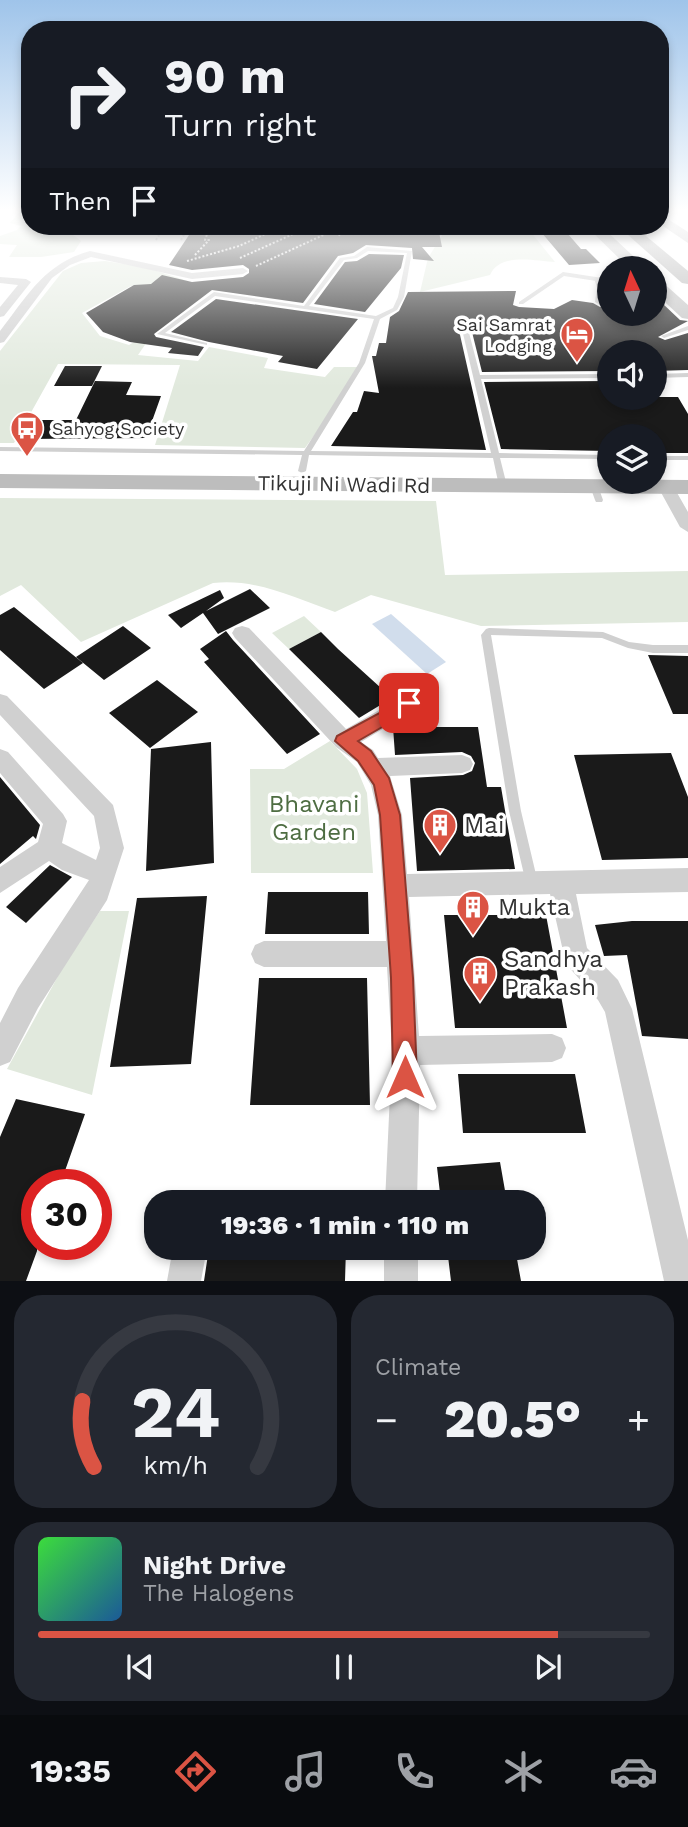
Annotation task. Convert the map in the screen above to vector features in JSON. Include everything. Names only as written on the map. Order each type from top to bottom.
[{"type":"main road","points":[[667,294],[688,314]]},
{"type":"main road","name":"Tikuji Ni Wadi Rd","points":[[0,467],[304,462],[499,472],[597,486]]},
{"type":"main road","name":"Tikuji Ni Wadi Rd","points":[[0,481],[499,472]]},
{"type":"main road","name":"Tikuji Ni Wadi Rd","points":[[670,483],[688,475]]},
{"type":"street","points":[[0,339],[48,276],[58,269]]},
{"type":"street","points":[[165,269],[192,276],[243,271]]},
{"type":"street","points":[[0,280],[26,282],[0,314]]},
{"type":"street","points":[[670,483],[688,527]]},
{"type":"street","points":[[242,633],[344,741],[365,756],[382,783],[390,815],[406,1051],[401,1190]]},
{"type":"street","points":[[0,702],[105,812],[112,848],[98,892],[28,998],[0,1052]]},
{"type":"street","points":[[344,741],[409,703]]},
{"type":"street","points":[[0,758],[55,821],[49,848],[0,881]]},
{"type":"street","points":[[373,768],[461,764]]},
{"type":"street","points":[[49,848],[71,862],[104,874]]},
{"type":"street","points":[[396,886],[688,880]]},
{"type":"street","points":[[547,884],[575,955],[608,990],[618,1009],[681,1281]]},
{"type":"street","points":[[264,954],[401,954]]},
{"type":"street","points":[[406,1051],[552,1048]]},
{"type":"street","points":[[184,1281],[188,1260]]},
{"type":"street","points":[[401,1260],[401,1281]]},
{"type":"lane","points":[[306,307],[334,269]]},
{"type":"lane","points":[[205,344],[160,334],[214,294],[377,318],[395,309],[401,297],[407,269]]},
{"type":"lane","points":[[521,303],[563,274],[597,280]]},
{"type":"lane","points":[[0,449],[304,462],[359,370],[377,318]]},
{"type":"lane","points":[[464,325],[499,472],[597,459]]},
{"type":"lane","points":[[664,336],[688,328]]},
{"type":"lane","points":[[667,376],[688,375]]},
{"type":"lane","points":[[477,377],[597,376]]},
{"type":"lane","points":[[667,458],[688,458]]},
{"type":"lane","points":[[547,884],[515,811],[486,635],[489,631],[603,635],[628,645],[653,649],[688,649]]},
{"type":"path","points":[[243,271],[249,269]]},
{"type":"green space","points":[[150,269],[188,281],[131,286],[82,313],[100,336],[129,345],[141,338],[149,339],[138,355],[198,361],[209,347],[268,358],[264,368],[325,377],[334,367],[359,367],[353,381],[305,448],[155,445],[180,365],[58,364],[14,443],[0,443],[0,351],[63,271]]},
{"type":"green space","points":[[425,269],[494,269],[490,275],[420,292]]},
{"type":"green space","points":[[0,498],[436,501],[445,575],[688,571],[688,622],[481,626],[371,595],[335,612],[275,590],[229,582],[213,583],[81,642],[21,585],[0,596]]},
{"type":"green space","points":[[304,616],[321,632],[289,649],[272,633]]},
{"type":"green space","name":"Bhavani Garden","points":[[330,741],[357,769],[367,793],[373,873],[251,873],[250,769],[284,769]]},
{"type":"green space","points":[[100,911],[129,911],[92,1095],[7,1069],[63,967]]},
{"type":"water","points":[[391,614],[446,662],[427,674],[372,624]]},
{"type":"building","points":[[249,269],[328,269],[303,303],[212,290],[154,334],[156,337],[204,347],[198,356],[168,353],[172,348],[130,342],[103,332],[86,313],[134,285],[151,284],[162,275],[192,282],[243,277],[249,273]]},
{"type":"building","points":[[340,269],[400,269],[365,312],[314,304]]},
{"type":"building","points":[[516,291],[513,305],[519,307],[554,309],[572,300],[593,303],[597,305],[597,326],[667,326],[667,308],[680,320],[688,321],[658,337],[665,340],[597,340],[597,371],[482,372],[470,324],[463,321],[458,326],[486,450],[331,446],[353,412],[357,412],[364,391],[379,393],[372,356],[376,356],[379,343],[386,343],[390,317],[399,311],[408,292]]},
{"type":"building","points":[[216,299],[358,319],[317,369],[278,362],[283,356],[171,332]]},
{"type":"building","points":[[688,333],[688,370],[667,371],[665,340]]},
{"type":"building","points":[[65,366],[102,366],[92,386],[54,386]]},
{"type":"building","points":[[95,381],[132,382],[126,395],[161,396],[146,438],[24,439],[34,420],[76,420]]},
{"type":"building","points":[[597,381],[597,410],[667,410],[667,397],[678,397],[688,414],[688,453],[667,453],[667,424],[597,424],[597,451],[501,449],[484,382]]},
{"type":"building","points":[[250,589],[270,608],[218,634],[203,613],[181,628],[168,615],[220,590],[224,598],[206,611]]},
{"type":"building","points":[[14,607],[83,663],[44,689],[0,650],[0,615]]},
{"type":"building","points":[[123,626],[151,648],[104,680],[76,657]]},
{"type":"building","points":[[226,631],[320,734],[287,754],[204,662],[209,659],[200,649]]},
{"type":"building","points":[[321,632],[392,698],[359,718],[289,649]]},
{"type":"building","points":[[648,655],[688,656],[688,714],[673,714]]},
{"type":"building","points":[[157,680],[198,712],[150,748],[109,713]]},
{"type":"building","points":[[393,727],[478,727],[487,787],[501,787],[515,869],[417,871],[410,778],[463,775],[472,771],[475,763],[471,756],[462,752],[395,755]]},
{"type":"building","points":[[211,742],[214,863],[146,871],[151,749]]},
{"type":"building","points":[[671,753],[688,797],[688,858],[602,860],[574,755]]},
{"type":"building","points":[[0,777],[40,825],[36,839],[33,836],[0,864]]},
{"type":"building","points":[[50,865],[72,877],[26,923],[6,907]]},
{"type":"building","points":[[268,892],[368,892],[369,934],[265,934]]},
{"type":"building","points":[[207,896],[191,1064],[110,1067],[137,898]]},
{"type":"building","points":[[444,915],[546,915],[567,1028],[455,1028]]},
{"type":"building","points":[[632,921],[688,921],[688,1039],[642,1036],[627,955],[604,956],[595,925]]},
{"type":"building","points":[[259,978],[367,978],[370,1105],[250,1105]]},
{"type":"building","points":[[458,1074],[575,1074],[586,1133],[463,1133]]},
{"type":"building","points":[[16,1099],[85,1114],[66,1169],[21,1169],[21,1260],[34,1260],[26,1281],[0,1281],[0,1137]]},
{"type":"building","points":[[500,1162],[505,1190],[440,1190],[437,1167]]},
{"type":"building","points":[[207,1260],[346,1260],[345,1281],[204,1281]]},
{"type":"building","points":[[448,1260],[517,1260],[521,1281],[451,1281]]},
{"type":"place","name":"Sai Samrat Lodging","points":[[577,364]]},
{"type":"place","name":"Sahyog Society","points":[[27,458]]},
{"type":"place","name":"Mai","points":[[440,855]]},
{"type":"place","name":"Mukta","points":[[473,937]]},
{"type":"place","name":"Sandhya Prakash","points":[[480,1003]]},
{"type":"route","points":[[405,1077],[402,978],[390,815],[382,783],[365,756],[344,741],[409,703]]}]
